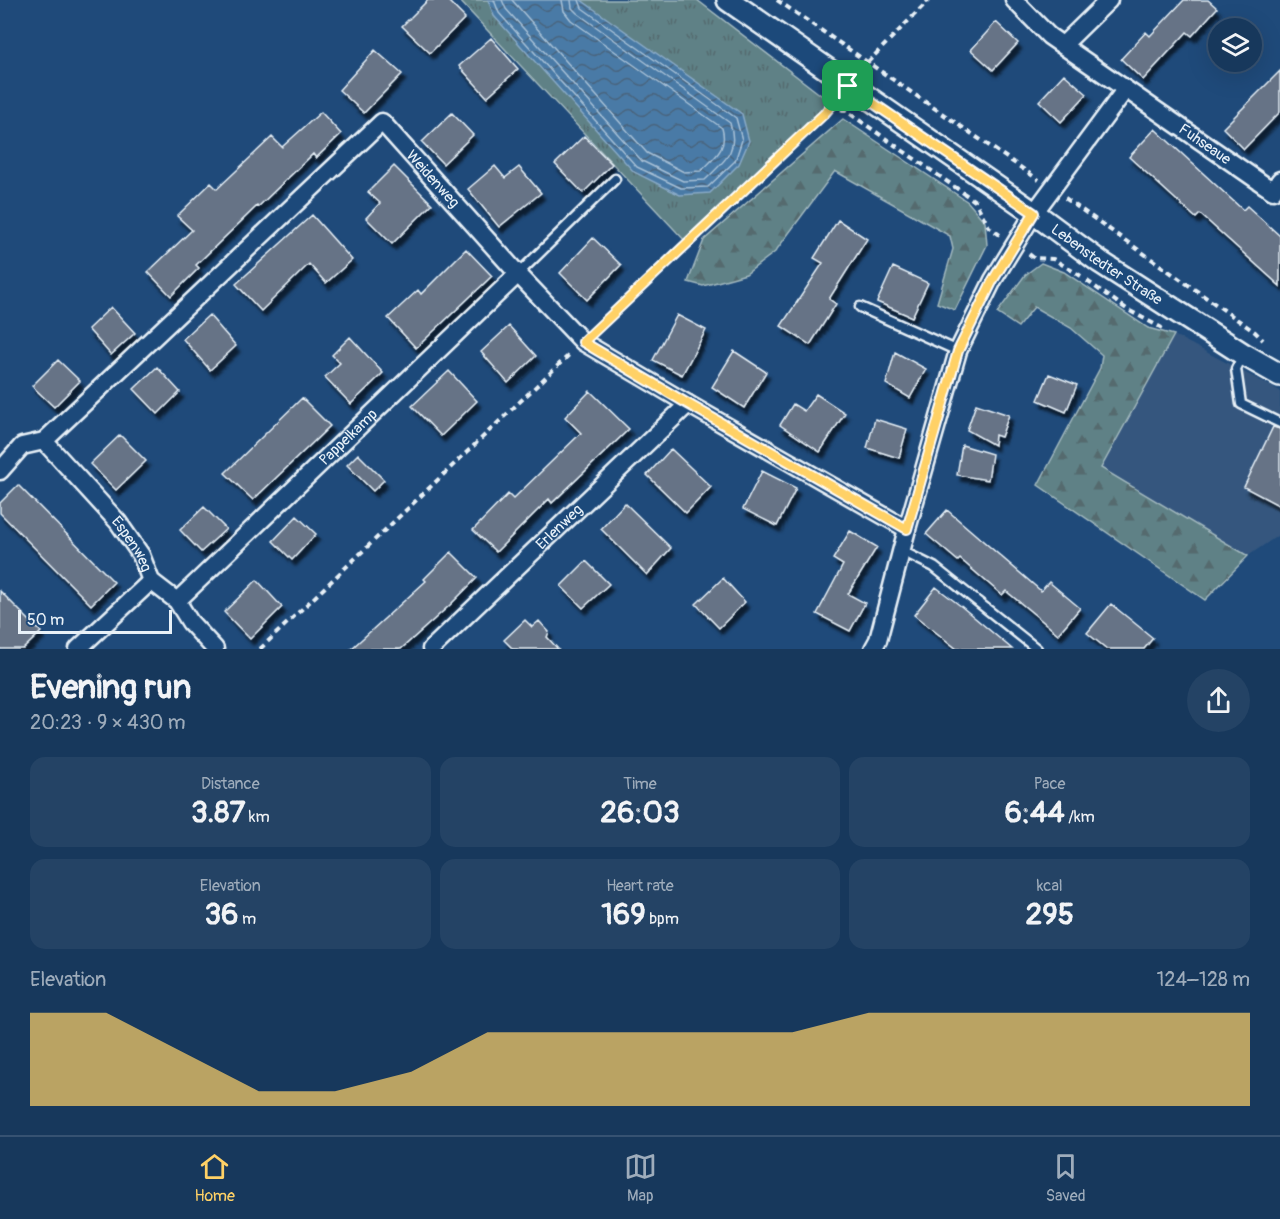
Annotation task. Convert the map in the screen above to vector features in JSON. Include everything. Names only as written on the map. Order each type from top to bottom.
[{"type":"street","name":"Lebenstedter Straße","points":[[728,0],[848,86],[1034,213],[1100,262],[1243,354],[1280,375]]},
{"type":"street","name":"Fuhseaue","points":[[1014,0],[1049,36],[1273,191],[1280,180]]},
{"type":"street","points":[[1063,45],[1109,0]]},
{"type":"street","points":[[873,649],[878,640],[958,351],[993,280],[1034,213],[1125,90]]},
{"type":"street","name":"Weidenweg","points":[[0,471],[22,446],[44,441],[382,122],[518,274],[583,342],[907,529]]},
{"type":"street","name":"Pappelkamp","points":[[177,601],[518,274]]},
{"type":"street","name":"Erlenweg","points":[[431,649],[688,404]]},
{"type":"street","name":"Espenweg","points":[[44,441],[118,522],[141,555],[151,581],[177,601],[190,622],[214,649]]},
{"type":"street","points":[[78,649],[151,581]]},
{"type":"lane","points":[[518,274],[615,179]]},
{"type":"lane","points":[[860,307],[958,351]]},
{"type":"lane","points":[[1243,354],[1236,369],[1241,404],[1280,423]]},
{"type":"lane","points":[[902,550],[933,567],[1037,649]]},
{"type":"path","points":[[777,0],[1052,189],[1255,332],[1267,345]]},
{"type":"path","points":[[260,649],[831,106],[867,62],[929,0]]},
{"type":"path","points":[[831,106],[846,111],[975,201],[989,227],[1014,245],[1034,258],[1053,259],[1071,269],[1128,310],[1166,330]]},
{"type":"shaded area","points":[[1174,335],[1280,391],[1280,534],[1248,556],[1101,468]]},
{"type":"green space","points":[[459,0],[697,0],[834,105],[688,244]]},
{"type":"green space","points":[[843,119],[968,202],[985,222],[987,245],[955,310],[937,303],[953,249],[950,236],[835,171],[775,252],[746,274],[703,286],[688,282],[704,240]]},
{"type":"green space","points":[[1041,263],[1064,272],[1148,328],[1174,335],[1101,468],[1248,556],[1205,600],[1038,485],[1100,368],[1102,355],[1071,328],[1034,307],[1018,327],[997,313],[1025,275]]},
{"type":"water","points":[[488,0],[581,0],[742,114],[749,141],[739,164],[710,193],[680,195],[634,172],[494,16]]},
{"type":"building","points":[[428,0],[447,0],[465,18],[430,53],[402,26]]},
{"type":"building","points":[[1184,0],[1208,0],[1217,8],[1192,36],[1187,32],[1143,80],[1121,59],[1146,32],[1150,36]]},
{"type":"building","points":[[996,22],[1018,43],[993,70],[971,50]]},
{"type":"building","points":[[491,38],[518,69],[487,97],[459,66]]},
{"type":"building","points":[[375,50],[402,74],[364,113],[339,90]]},
{"type":"building","points":[[1280,71],[1280,112],[1244,149],[1223,128]]},
{"type":"building","points":[[1064,74],[1087,94],[1061,122],[1039,101]]},
{"type":"building","points":[[321,112],[341,134],[316,158],[313,154],[257,206],[196,265],[199,268],[171,296],[148,272],[192,230],[177,216],[211,183],[217,189],[272,137],[282,147]]},
{"type":"building","points":[[452,113],[473,135],[443,164],[422,142]]},
{"type":"building","points":[[1155,129],[1243,210],[1247,206],[1280,236],[1280,286],[1200,214],[1196,218],[1129,157]]},
{"type":"building","points":[[584,136],[612,164],[583,193],[555,164]]},
{"type":"building","points":[[394,166],[432,204],[392,244],[366,218],[380,203],[368,192]]},
{"type":"building","points":[[495,166],[505,178],[519,167],[541,193],[499,227],[468,189]]},
{"type":"building","points":[[312,215],[352,260],[326,283],[309,264],[261,311],[236,284]]},
{"type":"building","points":[[838,220],[867,239],[829,299],[836,304],[810,345],[781,326],[823,263],[814,258]]},
{"type":"building","points":[[593,238],[621,265],[587,300],[560,273]]},
{"type":"building","points":[[466,249],[492,276],[416,348],[388,318],[418,290],[421,294]]},
{"type":"building","points":[[893,267],[928,283],[912,317],[877,302]]},
{"type":"building","points":[[111,307],[135,333],[111,355],[88,329]]},
{"type":"building","points":[[209,315],[236,346],[210,370],[183,339]]},
{"type":"building","points":[[677,315],[706,330],[682,375],[653,360]]},
{"type":"building","points":[[509,326],[536,356],[508,383],[481,352]]},
{"type":"building","points":[[350,337],[383,373],[351,404],[325,377],[340,363],[332,355]]},
{"type":"building","points":[[734,351],[766,372],[744,408],[712,387]]},
{"type":"building","points":[[895,352],[926,369],[910,398],[886,384]]},
{"type":"building","points":[[58,360],[80,381],[54,407],[32,386]]},
{"type":"building","points":[[157,367],[180,392],[158,414],[134,389]]},
{"type":"building","points":[[449,371],[477,401],[441,436],[412,406]]},
{"type":"building","points":[[1049,374],[1077,385],[1066,412],[1038,400]]},
{"type":"building","points":[[590,391],[629,429],[552,503],[549,499],[496,552],[473,530],[508,494],[513,499],[581,433],[565,417]]},
{"type":"building","points":[[816,394],[845,413],[820,452],[780,425],[793,404],[804,411]]},
{"type":"building","points":[[302,398],[330,426],[253,500],[225,473]]},
{"type":"building","points":[[976,404],[1009,415],[1001,437],[995,435],[994,445],[967,430]]},
{"type":"building","points":[[875,419],[907,429],[899,458],[867,448]]},
{"type":"building","points":[[1273,427],[1280,429],[1280,506],[1244,487]]},
{"type":"building","points":[[120,435],[146,461],[116,490],[90,464]]},
{"type":"building","points":[[962,445],[992,454],[988,480],[957,475]]},
{"type":"building","points":[[671,449],[711,487],[686,513],[647,475]]},
{"type":"building","points":[[358,454],[384,480],[373,491],[347,465]]},
{"type":"building","points":[[762,471],[796,488],[777,526],[743,509]]},
{"type":"building","points":[[18,485],[114,582],[91,605],[0,513],[0,503]]},
{"type":"building","points":[[625,503],[671,548],[647,575],[601,529]]},
{"type":"building","points":[[204,507],[226,529],[201,552],[180,530]]},
{"type":"building","points":[[947,510],[1041,591],[1049,582],[1080,608],[1058,634],[1006,591],[1002,595],[926,534]]},
{"type":"building","points":[[297,516],[316,534],[292,560],[273,541]]},
{"type":"building","points":[[850,531],[877,547],[848,594],[865,603],[850,631],[817,614],[843,565],[833,559]]},
{"type":"building","points":[[451,552],[477,578],[450,605],[401,649],[351,649],[426,581],[424,579]]},
{"type":"building","points":[[586,561],[609,584],[583,608],[561,586]]},
{"type":"building","points":[[723,578],[745,602],[719,628],[696,604]]},
{"type":"building","points":[[257,580],[282,607],[250,639],[224,612]]},
{"type":"building","points":[[936,587],[1012,649],[957,649],[914,615]]},
{"type":"building","points":[[0,591],[41,632],[23,649],[0,649]]},
{"type":"building","points":[[1111,604],[1153,638],[1144,649],[1107,649],[1087,633]]},
{"type":"building","points":[[525,620],[532,627],[539,621],[549,632],[547,637],[558,649],[513,649],[504,640]]},
{"type":"route","points":[[848,86],[1034,213],[993,280],[958,351],[907,529],[583,342],[824,114],[848,86]]}]
